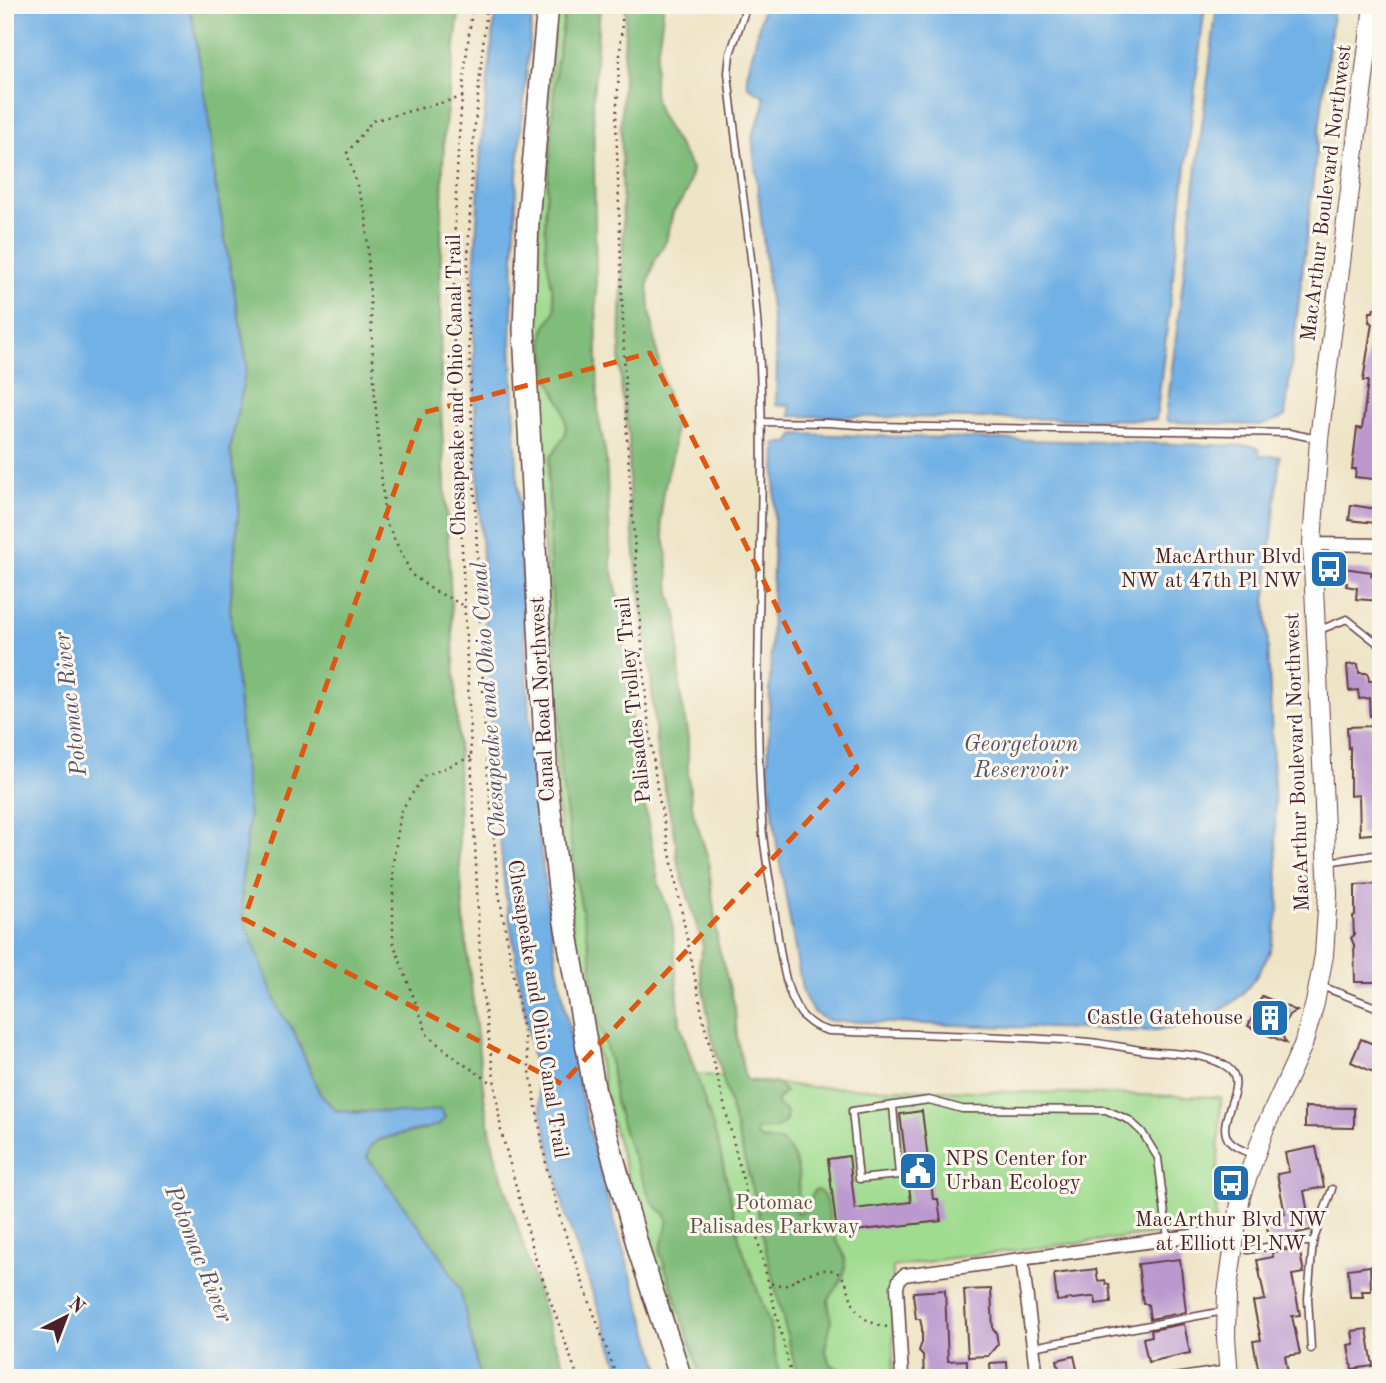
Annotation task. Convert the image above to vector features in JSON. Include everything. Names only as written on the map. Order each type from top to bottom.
[{"type":"highway","name":"Canal Road Northwest","points":[[548,5],[528,220],[524,330],[547,784],[559,888],[595,1093],[640,1254],[681,1378]]},
{"type":"main road","name":"MacArthur Boulevard Northwest","points":[[1229,1373],[1226,1311],[1241,1196],[1254,1155],[1303,1045],[1319,985],[1327,928],[1312,544],[1319,439],[1373,5]]},
{"type":"street","points":[[1312,544],[1381,545]]},
{"type":"street","points":[[902,1378],[898,1284],[901,1277],[908,1273],[1207,1234],[1234,1234]]},
{"type":"street","points":[[1022,1259],[1037,1378]]},
{"type":"lane","points":[[747,5],[730,54],[728,73],[754,278],[761,422],[757,726],[762,824],[786,976],[793,1001],[804,1019],[816,1028],[829,1031],[1091,1042],[1149,1051],[1203,1055],[1230,1069],[1234,1075],[1235,1095],[1224,1127],[1228,1140],[1254,1155]]},
{"type":"lane","points":[[761,422],[1289,433],[1319,439]]},
{"type":"lane","points":[[1315,631],[1347,619],[1381,646]]},
{"type":"lane","points":[[1326,862],[1381,854]]},
{"type":"lane","points":[[1319,985],[1381,1009]]},
{"type":"lane","points":[[893,1106],[899,1175],[859,1179],[852,1111],[929,1100],[962,1109],[1106,1110],[1129,1120],[1142,1132],[1158,1158],[1168,1239]]},
{"type":"lane","points":[[1311,1349],[1308,1298],[1312,1242],[1332,1189]]},
{"type":"lane","points":[[1248,1250],[1312,1242]]},
{"type":"lane","points":[[1033,1347],[1226,1311]]},
{"type":"lane","points":[[1167,1378],[1229,1373]]},
{"type":"path","points":[[473,5],[458,147],[453,291],[481,980],[501,1131],[551,1306],[578,1378]]},
{"type":"path","name":"Chesapeake and Ohio Canal Trail","points":[[487,5],[473,145],[467,281],[485,728],[492,823],[499,893],[547,1169],[561,1222],[617,1378]]},
{"type":"path","name":"Palisades Trolley Trail","points":[[623,5],[616,121],[627,440],[646,702],[657,788],[704,1023],[771,1284],[792,1378]]},
{"type":"path","points":[[463,97],[372,121],[347,153],[366,215],[375,399],[385,520],[412,575],[433,590],[464,606]]},
{"type":"path","points":[[471,757],[423,777],[401,811],[393,863],[393,942],[428,1037],[494,1084]]},
{"type":"path","points":[[771,1284],[789,1285],[808,1274],[830,1270],[836,1272],[847,1285],[855,1311],[870,1323],[900,1329]]},
{"type":"highlighted area","points":[[650,353],[857,768],[562,1084],[244,919],[422,413]]},
{"type":"green space","points":[[190,5],[460,5],[444,133],[440,285],[441,407],[458,738],[459,855],[465,932],[485,1104],[495,1154],[551,1334],[571,1378],[480,1378],[460,1289],[439,1253],[367,1157],[370,1146],[379,1141],[429,1128],[445,1117],[440,1109],[414,1114],[335,1110],[320,1094],[293,1030],[279,1010],[243,917],[241,888],[249,818],[230,608],[239,504],[230,450],[247,364],[214,177],[208,113]]},
{"type":"green space","name":"Potomac Palisades Parkway","points":[[556,5],[589,5],[563,166],[671,1071],[808,1087],[1221,1097],[1215,1227],[893,1267],[893,1378],[690,1378],[652,1262],[609,1111],[568,903],[558,807],[536,401],[534,273]]},
{"type":"green space","points":[[566,5],[600,5],[593,99],[598,414],[606,457],[611,563],[620,606],[634,744],[659,886],[672,918],[680,1024],[719,1146],[740,1242],[769,1322],[780,1378],[702,1378],[660,1252],[667,1217],[652,1202],[628,1144],[615,1101],[611,1065],[592,998],[592,962],[576,879],[560,769],[550,566],[550,458],[565,435],[566,424],[563,407],[550,381],[543,341],[544,330],[554,313],[555,304],[546,255],[545,219],[556,67]]},
{"type":"green space","points":[[626,5],[663,5],[654,77],[655,100],[661,117],[692,169],[687,192],[673,212],[666,241],[655,260],[648,284],[659,363],[675,425],[673,452],[662,498],[661,522],[670,594],[678,621],[680,693],[688,738],[688,775],[693,812],[708,858],[718,945],[735,1007],[737,1038],[744,1074],[747,1080],[753,1082],[779,1084],[785,1092],[777,1100],[777,1105],[787,1112],[786,1121],[775,1129],[756,1130],[756,1135],[760,1139],[780,1141],[793,1155],[799,1182],[794,1209],[797,1213],[805,1211],[814,1191],[818,1190],[825,1198],[832,1231],[844,1256],[843,1276],[828,1300],[831,1322],[825,1350],[831,1364],[840,1370],[845,1378],[798,1378],[755,1198],[711,1034],[699,964],[703,947],[677,859],[657,752],[649,656],[629,499],[629,437],[622,398],[620,362],[623,231],[621,125]]},
{"type":"water","name":"Potomac River","points":[[5,5],[190,5],[208,113],[214,177],[247,364],[230,450],[239,504],[230,608],[249,819],[241,888],[243,917],[279,1010],[293,1030],[320,1094],[335,1110],[414,1114],[440,1109],[445,1117],[439,1125],[380,1139],[370,1146],[367,1157],[439,1253],[460,1289],[480,1378],[5,1378]]},
{"type":"water","points":[[496,5],[533,5],[517,176],[511,342],[531,757],[538,832],[555,954],[584,1109],[608,1201],[663,1378],[623,1378],[567,1220],[542,1114],[505,892],[492,753],[474,369],[474,280],[481,146]]},
{"type":"water","points":[[764,5],[1205,5],[1156,420],[790,416],[790,406],[776,405],[777,366],[752,136],[764,107],[764,96],[748,87],[747,76]]},
{"type":"water","points":[[1217,5],[1334,5],[1285,417],[1261,425],[1169,422],[1166,418]]},
{"type":"water","name":"Georgetown Reservoir","points":[[795,434],[1253,446],[1259,449],[1260,456],[1280,456],[1266,597],[1279,908],[1270,951],[1260,971],[1233,1002],[1200,1021],[1161,1030],[1139,1031],[831,1021],[812,1010],[802,989],[777,846],[768,767],[776,443],[789,443]]},
{"type":"building","points":[[1374,308],[1381,309],[1381,454],[1377,479],[1355,477],[1356,469],[1352,469],[1357,428],[1362,429],[1368,381],[1363,381],[1372,323],[1369,322],[1370,312],[1373,312]]},
{"type":"building","points":[[1351,505],[1377,509],[1375,523],[1349,520]]},
{"type":"building","points":[[1343,568],[1372,572],[1371,576],[1378,579],[1377,586],[1381,587],[1381,601],[1356,599],[1357,588],[1341,582]]},
{"type":"building","points":[[1358,664],[1359,673],[1368,673],[1369,681],[1379,681],[1381,715],[1370,716],[1369,698],[1359,699],[1358,690],[1349,691],[1347,665]]},
{"type":"building","points":[[1373,726],[1381,833],[1360,835],[1359,795],[1350,796],[1350,747],[1348,748],[1347,727]]},
{"type":"building","points":[[1380,884],[1381,982],[1355,982],[1354,945],[1351,938],[1354,935],[1355,885]]},
{"type":"building","name":"Castle Gatehouse","points":[[1262,996],[1297,1011],[1289,1015],[1281,1033],[1286,1043],[1248,1026]]},
{"type":"building","points":[[1361,1039],[1381,1047],[1381,1054],[1373,1072],[1351,1062]]},
{"type":"building","points":[[1305,1107],[1354,1108],[1354,1128],[1305,1127]]},
{"type":"building","name":"NPS Center for Urban Ecology","points":[[922,1111],[933,1199],[938,1199],[941,1221],[837,1233],[828,1159],[849,1156],[855,1209],[911,1202],[900,1114]]},
{"type":"building","points":[[1316,1147],[1324,1187],[1304,1191],[1311,1230],[1297,1233],[1297,1236],[1270,1241],[1265,1218],[1285,1214],[1277,1174],[1289,1172],[1285,1153]]},
{"type":"building","points":[[1299,1248],[1304,1273],[1292,1275],[1300,1315],[1292,1316],[1300,1354],[1285,1356],[1289,1378],[1260,1378],[1253,1341],[1261,1340],[1253,1302],[1265,1300],[1257,1260],[1273,1257],[1272,1252]]},
{"type":"building","points":[[1180,1259],[1186,1312],[1150,1319],[1148,1304],[1143,1304],[1138,1264]]},
{"type":"building","points":[[1370,1266],[1371,1291],[1362,1291],[1363,1297],[1350,1297],[1348,1269]]},
{"type":"building","points":[[1096,1269],[1098,1281],[1105,1280],[1106,1284],[1109,1284],[1111,1302],[1096,1304],[1095,1297],[1057,1301],[1054,1274]]},
{"type":"building","points":[[991,1289],[993,1330],[996,1332],[998,1344],[988,1356],[968,1357],[964,1290]]},
{"type":"building","points":[[945,1290],[948,1361],[967,1360],[967,1372],[945,1373],[945,1378],[924,1378],[923,1355],[919,1351],[922,1328],[920,1319],[916,1319],[913,1294]]},
{"type":"building","points":[[1184,1324],[1190,1353],[1148,1362],[1143,1338],[1152,1336],[1151,1330]]},
{"type":"building","points":[[1367,1329],[1373,1366],[1352,1369],[1348,1345],[1354,1344],[1352,1331]]},
{"type":"building","points":[[1074,1356],[1079,1378],[1061,1378],[1057,1360]]},
{"type":"building","points":[[1007,1362],[1008,1378],[991,1378],[990,1363]]},
{"type":"place","name":"MacArthur Blvd NW at 47th Pl NW","points":[[1329,569]]},
{"type":"place","name":"Castle Gatehouse","points":[[1270,1018]]},
{"type":"place","name":"NPS Center for Urban Ecology","points":[[918,1171]]},
{"type":"place","name":"MacArthur Blvd NW at Elliott Pl NW","points":[[1231,1183]]},
{"type":"water label","name":"Chesapeake and Ohio Canal","points":[[489,700]]}]
